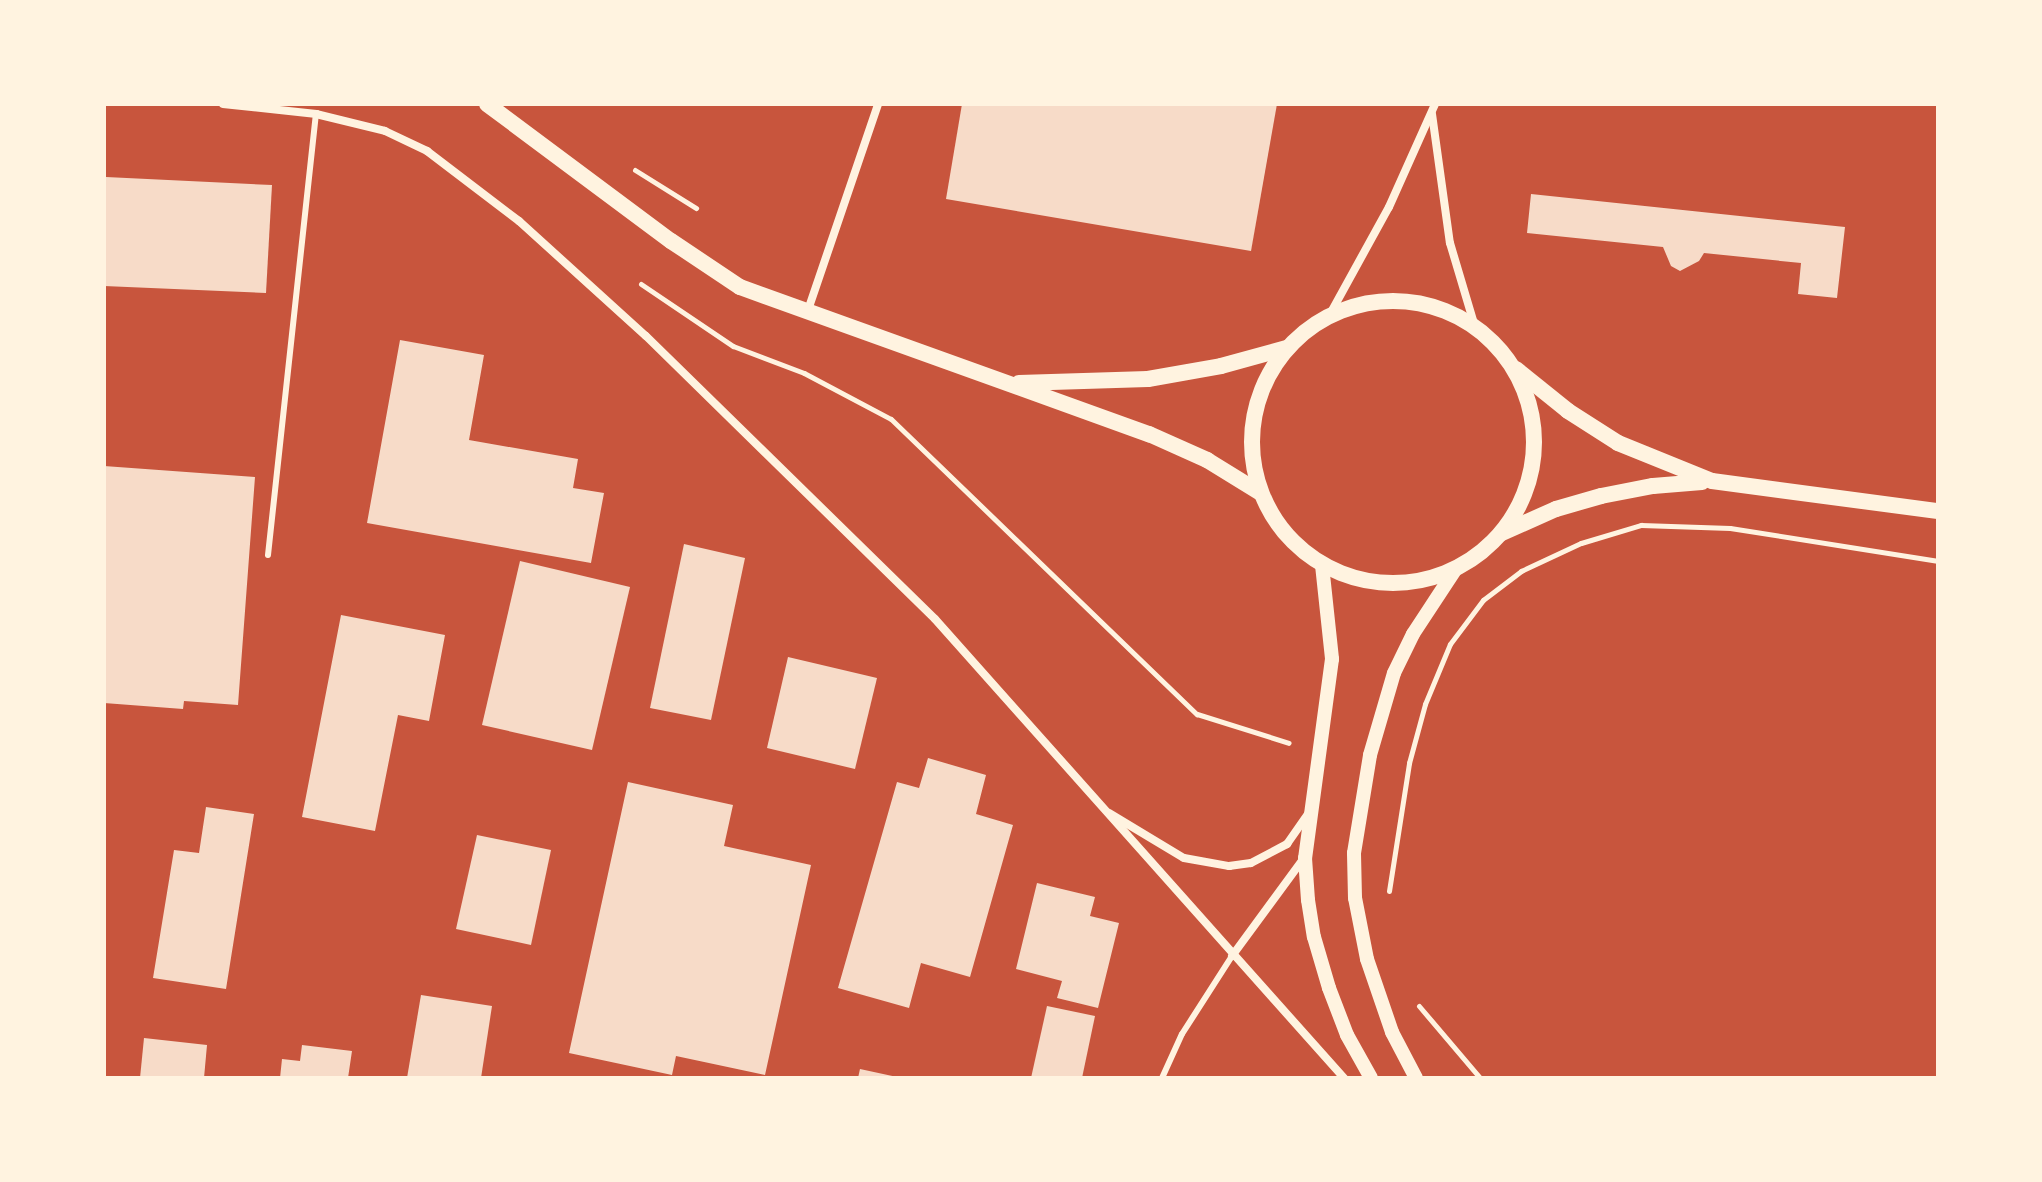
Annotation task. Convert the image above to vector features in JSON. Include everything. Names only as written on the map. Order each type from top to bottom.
[{"type":"main road","points":[[487,104],[740,287],[806,314],[1006,382],[1171,443],[1259,492]]},
{"type":"main road","points":[[1514,368],[1531,408],[1535,452],[1525,495],[1502,533],[1481,554],[1455,570],[1411,584],[1365,582],[1322,565],[1284,535],[1259,492],[1251,455],[1253,416],[1266,379],[1287,348],[1329,316],[1365,304],[1404,301],[1441,309],[1475,327],[1514,368],[1568,411],[1618,443],[1712,481]]},
{"type":"main road","points":[[1006,382],[1099,383],[1148,379],[1221,366],[1287,348]]},
{"type":"main road","points":[[1502,533],[1556,509],[1601,496],[1653,486],[1712,481],[1938,511]]},
{"type":"street","points":[[223,104],[316,114],[367,125],[427,151],[519,221],[646,336],[893,575],[991,680],[1232,956],[1344,1078]]},
{"type":"street","points":[[312,104],[316,114]]},
{"type":"street","points":[[806,314],[878,104]]},
{"type":"street","points":[[1329,316],[1383,217],[1433,109]]},
{"type":"street","points":[[1433,109],[1450,243],[1475,327]]},
{"type":"street","points":[[1322,565],[1332,659],[1305,858],[1310,912],[1321,964],[1347,1035],[1371,1078]]},
{"type":"street","points":[[1416,1078],[1392,1032],[1367,959],[1355,898],[1354,853],[1370,755],[1394,673],[1413,634],[1455,570]]},
{"type":"street","points":[[1101,808],[1184,858],[1229,866],[1251,863],[1287,844],[1310,812]]},
{"type":"street","points":[[1232,956],[1305,858]]},
{"type":"lane","points":[[268,555],[316,114]]},
{"type":"lane","points":[[1162,1078],[1182,1034],[1232,956]]},
{"type":"path","points":[[641,284],[733,346],[804,373],[891,419],[1197,714],[1241,725],[1301,748]]},
{"type":"path","points":[[1389,904],[1409,763],[1425,704],[1450,644],[1483,600],[1521,571],[1581,543],[1641,525],[1730,528],[1938,561]]},
{"type":"path","points":[[1417,1003],[1424,1016],[1480,1078]]},
{"type":"building","points":[[962,104],[1277,104],[1251,251],[946,199]]},
{"type":"building","points":[[106,177],[272,185],[266,293],[104,286]]},
{"type":"building","points":[[1531,194],[1845,227],[1837,298],[1798,294],[1801,263],[1704,253],[1699,261],[1680,271],[1671,266],[1663,247],[1527,233]]},
{"type":"building","points":[[400,340],[484,355],[469,440],[578,459],[573,488],[604,493],[591,563],[367,523]]},
{"type":"building","points":[[104,466],[255,477],[238,705],[184,701],[183,709],[104,703]]},
{"type":"building","points":[[684,544],[745,558],[711,720],[650,708]]},
{"type":"building","points":[[520,561],[630,587],[592,750],[482,725]]},
{"type":"building","points":[[341,615],[445,635],[429,721],[398,715],[375,831],[302,817]]},
{"type":"building","points":[[788,657],[877,678],[855,769],[767,748]]},
{"type":"building","points":[[928,758],[986,775],[976,814],[1013,825],[970,977],[921,963],[909,1008],[838,988],[897,782],[919,788]]},
{"type":"building","points":[[628,782],[733,805],[724,846],[811,865],[765,1075],[676,1056],[672,1075],[569,1053]]},
{"type":"building","points":[[206,807],[254,814],[226,989],[153,978],[174,850],[199,853]]},
{"type":"building","points":[[477,835],[551,850],[531,945],[456,929]]},
{"type":"building","points":[[1037,883],[1095,897],[1090,916],[1119,923],[1098,1008],[1057,998],[1062,981],[1016,969]]},
{"type":"building","points":[[421,995],[492,1006],[481,1078],[407,1078]]},
{"type":"building","points":[[1047,1006],[1095,1016],[1082,1078],[1031,1078]]},
{"type":"building","points":[[144,1038],[207,1045],[204,1078],[140,1078]]},
{"type":"building","points":[[302,1045],[352,1051],[348,1078],[280,1078],[282,1059],[300,1061]]},
{"type":"building","points":[[860,1069],[897,1077],[897,1078],[858,1078]]}]
